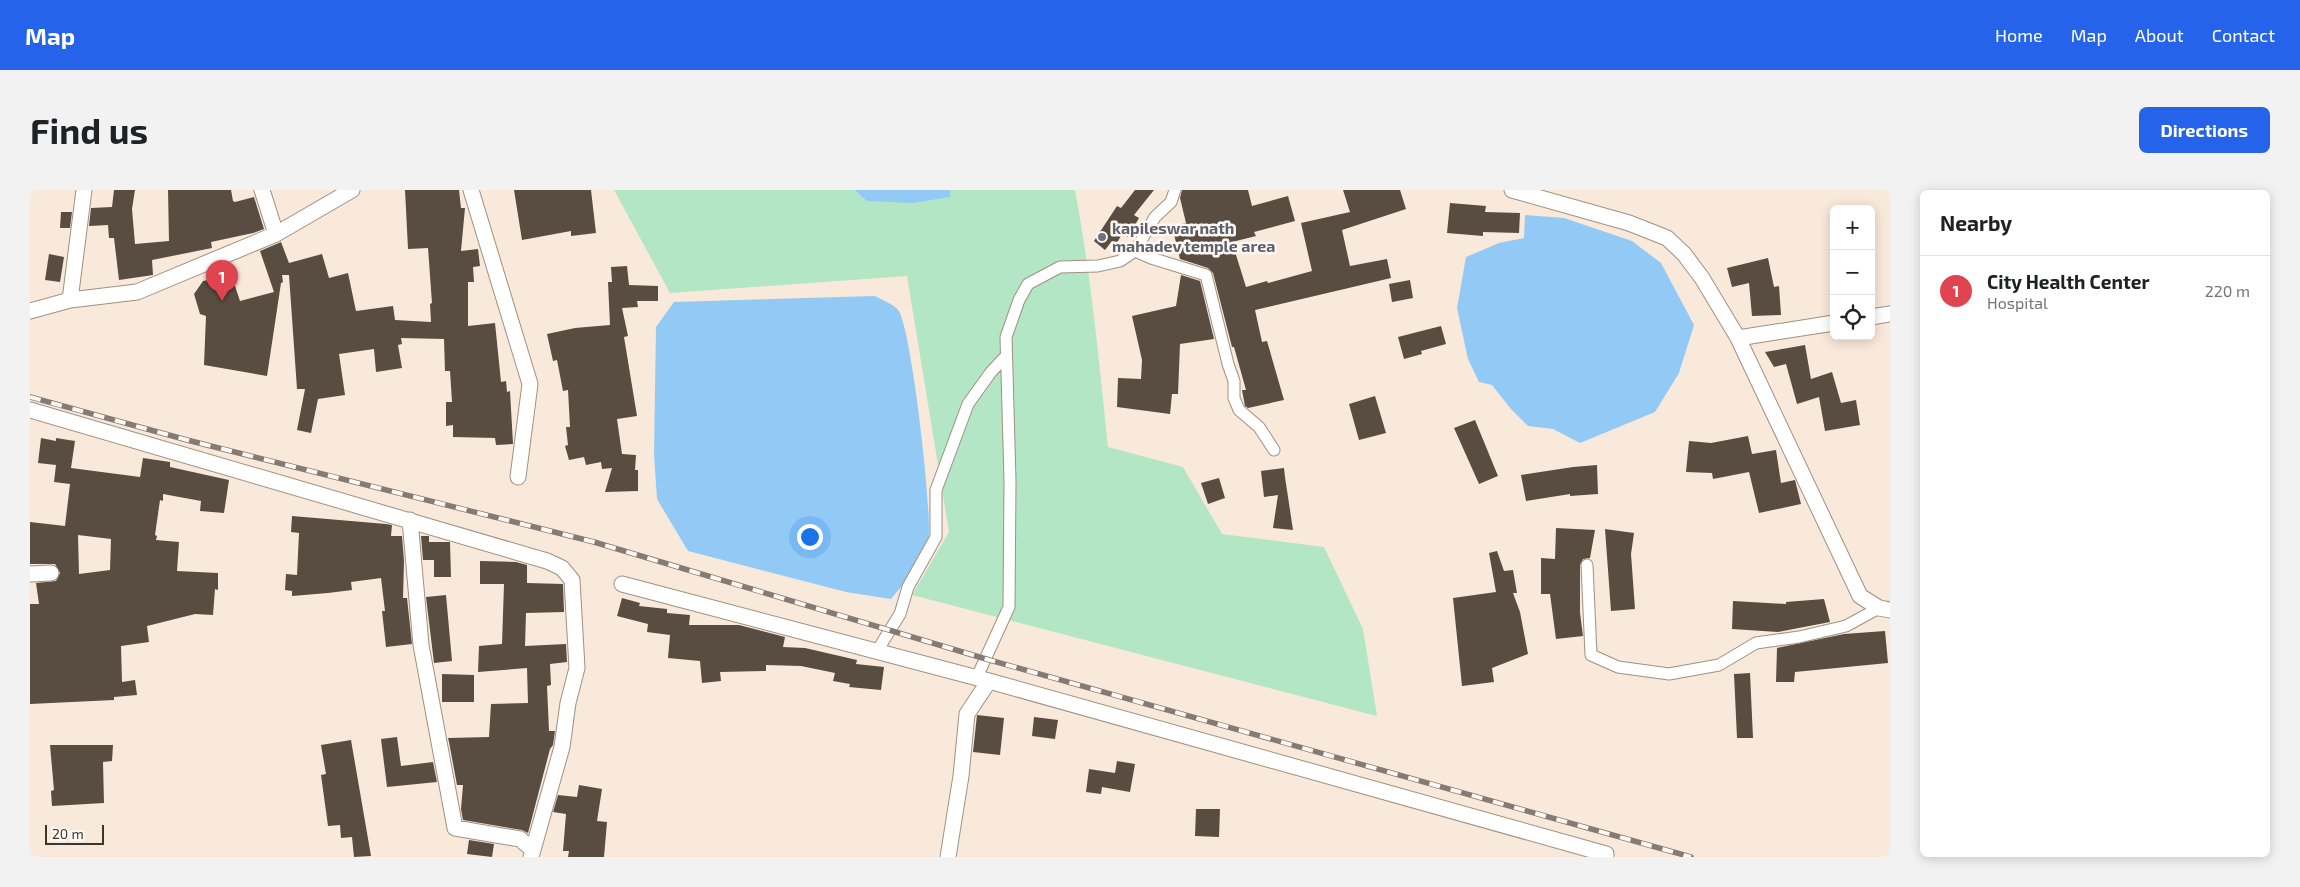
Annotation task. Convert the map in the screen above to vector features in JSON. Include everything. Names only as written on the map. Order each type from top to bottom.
[{"type":"street","points":[[70,300],[84,190]]},
{"type":"street","points":[[262,190],[276,234]]},
{"type":"street","points":[[30,311],[70,300],[137,292],[276,234],[352,190]]},
{"type":"street","points":[[472,190],[530,384],[518,477]]},
{"type":"street","points":[[948,857],[961,776],[967,714],[983,679],[1009,607],[1010,481],[1006,337],[1019,300],[1028,284],[1060,267],[1098,266],[1120,261],[1135,251],[1155,218],[1171,202],[1175,190]]},
{"type":"street","points":[[1512,190],[1629,223],[1666,238],[1684,254],[1702,278],[1738,338],[1860,596],[1884,609]]},
{"type":"street","points":[[1135,251],[1150,258],[1206,275],[1234,381],[1234,398],[1239,410],[1259,427],[1274,450]]},
{"type":"street","points":[[1875,317],[1890,314]]},
{"type":"street","points":[[1738,338],[1830,324]]},
{"type":"street","points":[[877,651],[900,614],[908,587],[936,537],[936,490],[968,404],[991,372],[1006,356]]},
{"type":"street","points":[[30,410],[410,520],[547,561],[562,568],[572,580],[577,668],[568,702],[562,747],[532,853]]},
{"type":"street","points":[[410,520],[420,645],[456,828],[520,839],[532,853]]},
{"type":"street","points":[[1587,565],[1591,655],[1618,667],[1670,674],[1719,665],[1756,643],[1799,637],[1846,626],[1884,609]]},
{"type":"street","points":[[30,574],[51,573]]},
{"type":"street","points":[[622,584],[983,679],[1606,854],[1606,857]]},
{"type":"green space","points":[[614,190],[1075,190],[1090,286],[1108,447],[1183,467],[1222,534],[1324,547],[1363,629],[1377,716],[912,595],[949,532],[907,276],[670,293]]},
{"type":"water","points":[[855,190],[950,190],[950,197],[912,203],[867,201]]},
{"type":"water","points":[[1525,215],[1564,218],[1632,241],[1661,263],[1694,325],[1679,373],[1655,412],[1580,443],[1553,429],[1528,426],[1511,409],[1492,385],[1479,382],[1468,359],[1457,308],[1466,257],[1499,243],[1524,238]]},
{"type":"water","points":[[875,296],[898,310],[909,349],[915,384],[925,464],[929,527],[928,542],[925,550],[912,572],[891,599],[846,592],[688,551],[657,499],[654,455],[656,327],[674,302]]},
{"type":"building","points":[[114,190],[135,190],[132,209],[135,244],[169,241],[168,190],[231,190],[233,201],[235,202],[254,197],[264,229],[211,242],[212,248],[152,260],[153,275],[119,280],[114,238],[109,238],[108,225],[89,226],[91,208],[112,207]]},
{"type":"building","points":[[405,190],[459,190],[461,208],[465,208],[461,251],[478,249],[480,266],[473,267],[474,282],[468,282],[468,326],[495,323],[501,382],[506,381],[507,392],[510,391],[513,444],[496,445],[495,438],[453,437],[453,425],[446,426],[446,402],[452,402],[450,371],[445,371],[444,339],[401,338],[402,344],[398,345],[402,368],[376,372],[374,349],[339,354],[345,395],[318,399],[311,433],[297,430],[305,389],[297,389],[289,275],[282,275],[283,282],[281,283],[267,376],[204,365],[206,316],[200,314],[194,294],[203,281],[220,278],[234,283],[240,301],[274,292],[260,251],[281,242],[289,263],[322,254],[329,278],[348,273],[356,311],[393,306],[395,320],[431,322],[430,304],[432,303],[428,248],[408,249]]},
{"type":"building","points":[[514,190],[591,190],[596,233],[571,236],[571,231],[522,240]]},
{"type":"building","points":[[1135,190],[1154,190],[1134,215],[1139,218],[1128,237],[1122,234],[1117,243],[1112,241],[1105,250],[1094,241],[1117,206],[1121,208]]},
{"type":"building","points":[[1182,190],[1248,190],[1252,206],[1288,196],[1295,221],[1254,232],[1256,236],[1232,242],[1246,287],[1312,271],[1301,223],[1350,212],[1343,190],[1400,190],[1406,209],[1342,230],[1350,266],[1387,259],[1391,278],[1255,310],[1262,342],[1267,341],[1284,400],[1248,408],[1245,406],[1242,390],[1246,390],[1234,347],[1232,347],[1213,273],[1208,268],[1180,259],[1172,226],[1186,223],[1180,198]]},
{"type":"building","points":[[1450,203],[1486,206],[1485,212],[1520,213],[1519,233],[1483,232],[1483,236],[1447,233]]},
{"type":"building","points":[[61,212],[72,212],[70,228],[60,228]]},
{"type":"building","points":[[49,254],[64,257],[60,282],[45,280]]},
{"type":"building","points":[[1768,258],[1774,287],[1779,286],[1781,315],[1752,316],[1749,283],[1732,287],[1727,268]]},
{"type":"building","points":[[627,266],[629,285],[658,286],[658,301],[637,301],[638,307],[622,308],[628,336],[624,337],[637,416],[617,419],[622,454],[636,455],[635,470],[638,470],[638,491],[605,492],[612,468],[602,469],[601,462],[586,465],[584,457],[569,460],[565,446],[568,445],[566,427],[570,427],[568,390],[563,391],[557,360],[553,361],[547,334],[575,328],[610,325],[608,282],[612,282],[611,267]]},
{"type":"building","points":[[1181,275],[1200,281],[1214,339],[1180,344],[1178,394],[1172,394],[1170,414],[1117,407],[1118,378],[1141,379],[1142,360],[1132,316],[1176,306]]},
{"type":"building","points":[[1410,280],[1413,298],[1392,302],[1389,284]]},
{"type":"building","points":[[1441,326],[1446,344],[1421,351],[1422,354],[1404,359],[1398,337]]},
{"type":"building","points":[[1805,345],[1811,379],[1832,372],[1841,403],[1856,400],[1860,425],[1825,431],[1819,397],[1797,404],[1786,364],[1774,367],[1765,352]]},
{"type":"building","points":[[1375,396],[1386,433],[1359,440],[1349,404]]},
{"type":"building","points":[[1475,420],[1498,476],[1479,484],[1454,428]]},
{"type":"building","points":[[1748,436],[1752,454],[1776,450],[1781,483],[1795,480],[1801,504],[1759,513],[1749,472],[1713,479],[1712,473],[1686,472],[1689,441],[1711,443]]},
{"type":"building","points":[[41,438],[56,441],[56,438],[75,441],[71,468],[140,477],[143,458],[170,462],[170,467],[229,480],[224,513],[200,511],[201,501],[163,494],[163,501],[160,500],[156,540],[179,542],[177,571],[218,573],[218,590],[215,589],[213,615],[195,614],[147,626],[149,642],[121,646],[122,682],[135,680],[137,695],[114,697],[114,700],[30,704],[30,604],[39,604],[36,583],[56,581],[60,573],[55,564],[30,564],[30,522],[65,526],[70,484],[54,482],[56,465],[38,463]],"holes":[[[78,535],[111,539],[110,570],[79,574]]]},
{"type":"building","points":[[1597,465],[1598,494],[1570,496],[1570,494],[1526,501],[1521,475]]},
{"type":"building","points":[[1284,468],[1293,530],[1273,528],[1278,495],[1264,497],[1261,471]]},
{"type":"building","points":[[1219,478],[1225,498],[1208,504],[1201,483]]},
{"type":"building","points":[[292,516],[392,525],[391,536],[402,536],[404,561],[403,598],[407,598],[412,644],[386,647],[382,611],[385,611],[381,578],[351,582],[352,590],[328,593],[292,596],[292,591],[285,590],[286,574],[297,575],[299,533],[291,532]]},
{"type":"building","points":[[1556,528],[1595,530],[1590,558],[1583,559],[1580,565],[1580,613],[1583,636],[1556,639],[1550,594],[1541,594],[1541,558],[1555,559]]},
{"type":"building","points":[[1605,529],[1634,533],[1631,554],[1635,609],[1611,611]]},
{"type":"building","points":[[421,536],[429,536],[429,542],[450,542],[451,577],[434,577],[434,560],[423,560]]},
{"type":"building","points":[[1497,551],[1504,571],[1513,570],[1517,593],[1513,593],[1520,612],[1528,654],[1492,668],[1494,682],[1462,686],[1453,598],[1496,592],[1489,553]]},
{"type":"building","points":[[480,561],[516,562],[527,565],[527,583],[563,584],[564,612],[526,613],[525,646],[566,644],[567,662],[550,664],[551,685],[547,686],[549,731],[555,731],[553,745],[550,749],[528,833],[522,830],[463,820],[461,809],[463,785],[457,785],[448,738],[489,737],[491,704],[528,703],[527,668],[478,672],[479,646],[502,644],[504,584],[480,584]]},
{"type":"building","points":[[446,595],[452,661],[434,663],[426,597]]},
{"type":"building","points":[[622,598],[640,603],[639,606],[667,609],[667,613],[690,615],[689,625],[739,625],[785,637],[783,647],[805,648],[857,660],[856,664],[884,667],[881,690],[849,687],[850,684],[833,681],[835,673],[801,666],[766,665],[766,671],[720,672],[721,681],[702,683],[700,661],[668,658],[670,635],[647,632],[648,624],[617,616]]},
{"type":"building","points":[[1824,599],[1830,622],[1778,632],[1732,629],[1733,601],[1786,604],[1786,602]]},
{"type":"building","points":[[1885,631],[1888,663],[1795,672],[1794,682],[1776,682],[1777,648],[1844,634]]},
{"type":"building","points":[[1750,673],[1753,738],[1737,738],[1734,674]]},
{"type":"building","points":[[442,674],[474,675],[474,702],[442,702]]},
{"type":"building","points":[[977,715],[1004,718],[1000,755],[973,752]]},
{"type":"building","points":[[1034,717],[1058,720],[1055,739],[1032,736]]},
{"type":"building","points":[[397,737],[401,766],[433,762],[437,782],[387,787],[381,739]]},
{"type":"building","points":[[351,740],[371,856],[354,857],[352,837],[341,838],[340,825],[328,826],[321,775],[326,774],[321,745]]},
{"type":"building","points":[[50,745],[113,745],[112,761],[103,762],[104,803],[52,806],[51,791],[54,790]]},
{"type":"building","points":[[1117,761],[1135,764],[1130,792],[1102,787],[1101,794],[1086,792],[1089,769],[1115,773]]},
{"type":"building","points":[[579,785],[602,789],[597,821],[607,822],[604,857],[568,857],[569,851],[563,851],[566,814],[553,812],[558,795],[577,797]]},
{"type":"building","points":[[1196,809],[1220,809],[1219,837],[1195,836]]},
{"type":"building","points":[[469,840],[494,844],[492,857],[467,854]]},
{"type":"railway","points":[[30,397],[187,440],[594,542],[986,659],[1691,857]]},
{"type":"place","name":"kapileswar nath mahadev temple area","points":[[1102,237]]},
{"type":"place","name":"City Health Center","points":[[222,301]]}]
